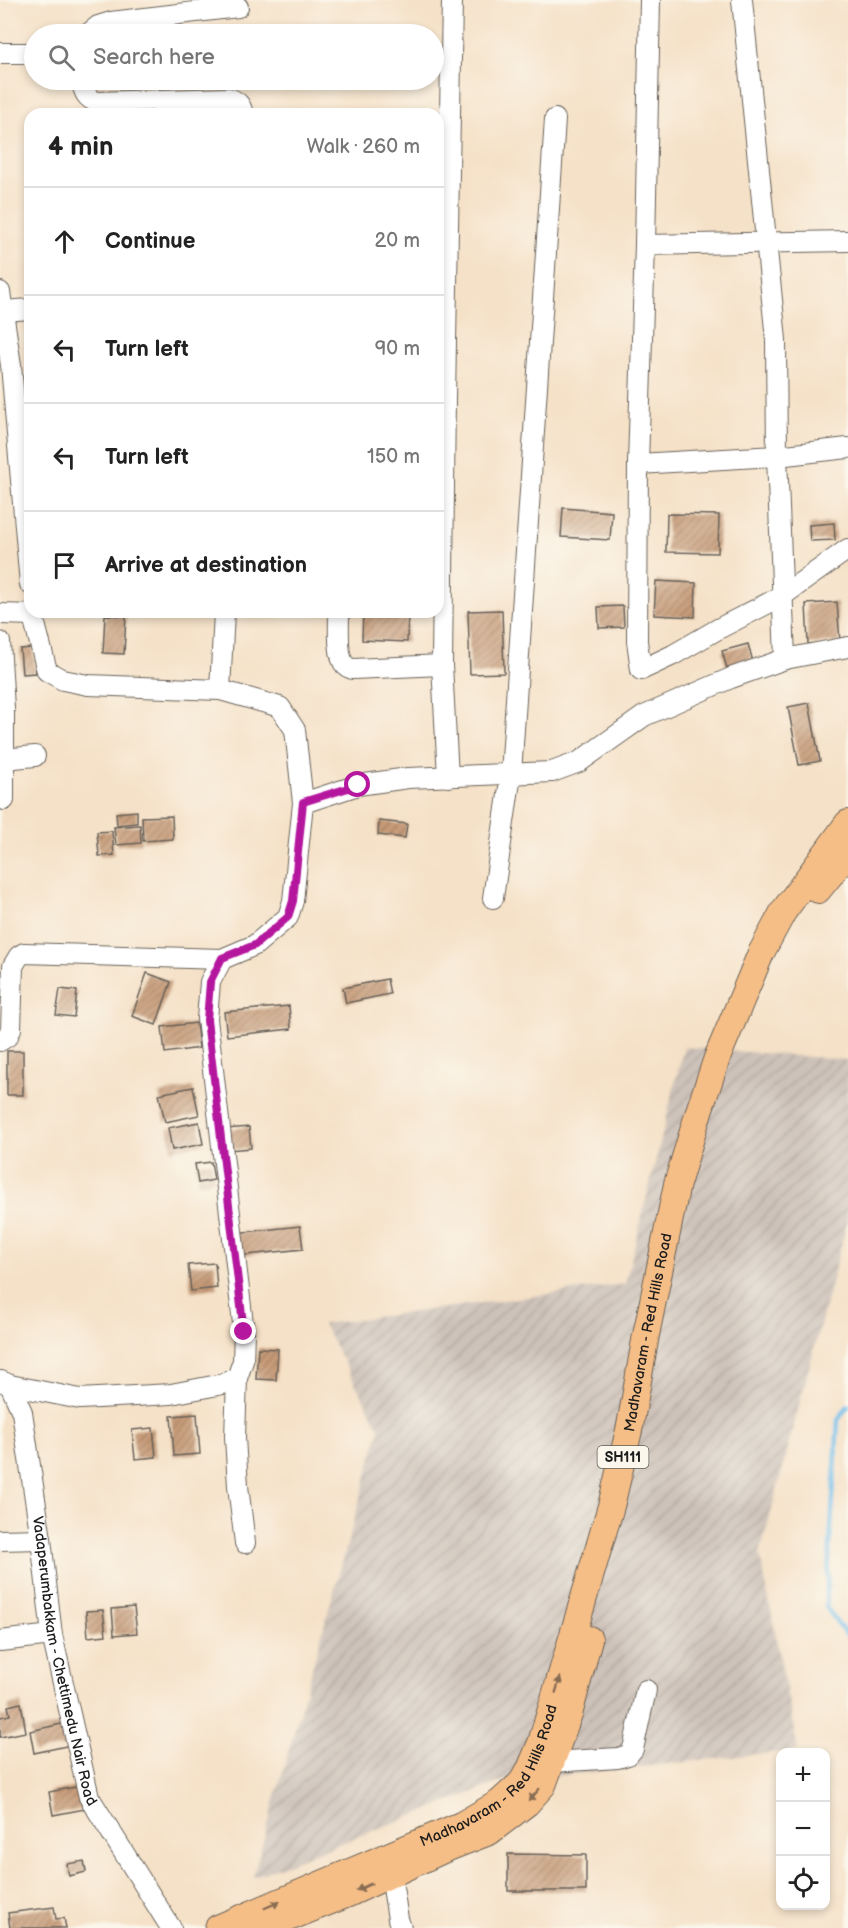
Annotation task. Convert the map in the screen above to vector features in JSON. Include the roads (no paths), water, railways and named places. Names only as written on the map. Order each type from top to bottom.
[{"type":"main road","name":"Madhavaram - Red Hills Road","points":[[218,1928],[461,1825],[499,1803],[521,1783],[530,1769],[544,1733],[611,1506],[630,1426],[677,1184],[703,1098],[717,1058],[761,953],[777,922],[848,823]]},
{"type":"main road","name":"Madhavaram - Red Hills Road","points":[[264,1928],[348,1894],[442,1850],[489,1832],[527,1803],[543,1785],[570,1712],[615,1542],[637,1473],[687,1196],[717,1088],[752,1000],[793,921],[848,853]]},
{"type":"street","points":[[444,286],[452,0]]},
{"type":"street","points":[[650,0],[638,464],[637,641],[641,670],[782,596],[848,549]]},
{"type":"street","points":[[742,0],[776,340],[777,456],[785,659]]},
{"type":"street","points":[[104,24],[238,8]]},
{"type":"street","points":[[0,53],[24,53]]},
{"type":"street","points":[[84,90],[89,99],[97,102],[229,98],[242,108]]},
{"type":"street","points":[[493,898],[511,774],[555,118]]},
{"type":"street","points":[[645,245],[848,241]]},
{"type":"street","points":[[24,308],[2,302],[11,365],[24,515]]},
{"type":"street","points":[[638,464],[777,456],[848,448]]},
{"type":"street","points":[[0,614],[24,614]]},
{"type":"street","points":[[0,1041],[8,1035],[10,1029],[13,966],[19,956],[24,953],[222,958],[255,945],[288,917],[293,901],[303,802],[295,730],[280,707],[220,690],[88,685],[63,680],[47,671],[34,618]]},
{"type":"street","points":[[220,690],[224,618]]},
{"type":"street","points":[[339,618],[340,653],[347,668],[442,665]]},
{"type":"street","points":[[442,618],[448,777]]},
{"type":"street","points":[[0,642],[4,708],[4,800]]},
{"type":"street","points":[[303,802],[358,785],[408,778],[552,772],[579,762],[644,716],[730,678],[785,659],[848,647]]},
{"type":"street","points":[[4,759],[35,756]]},
{"type":"street","points":[[222,958],[210,982],[207,1020],[244,1332],[243,1361],[237,1378],[235,1437],[245,1543]]},
{"type":"street","points":[[5,1383],[80,1398],[171,1394],[223,1384],[237,1378]]},
{"type":"street","name":"Vadaperumbakkam - Chettimedu Nair Road","points":[[5,1383],[22,1412],[52,1635],[89,1797],[171,1928]]},
{"type":"street","points":[[0,1540],[40,1539]]},
{"type":"street","points":[[0,1641],[52,1635]]},
{"type":"street","points":[[551,1762],[618,1758],[628,1755],[633,1749],[646,1690]]},
{"type":"street","points":[[390,1875],[401,1928]]},
{"type":"waterway","points":[[848,1406],[838,1420],[826,1607],[848,1637]]}]
